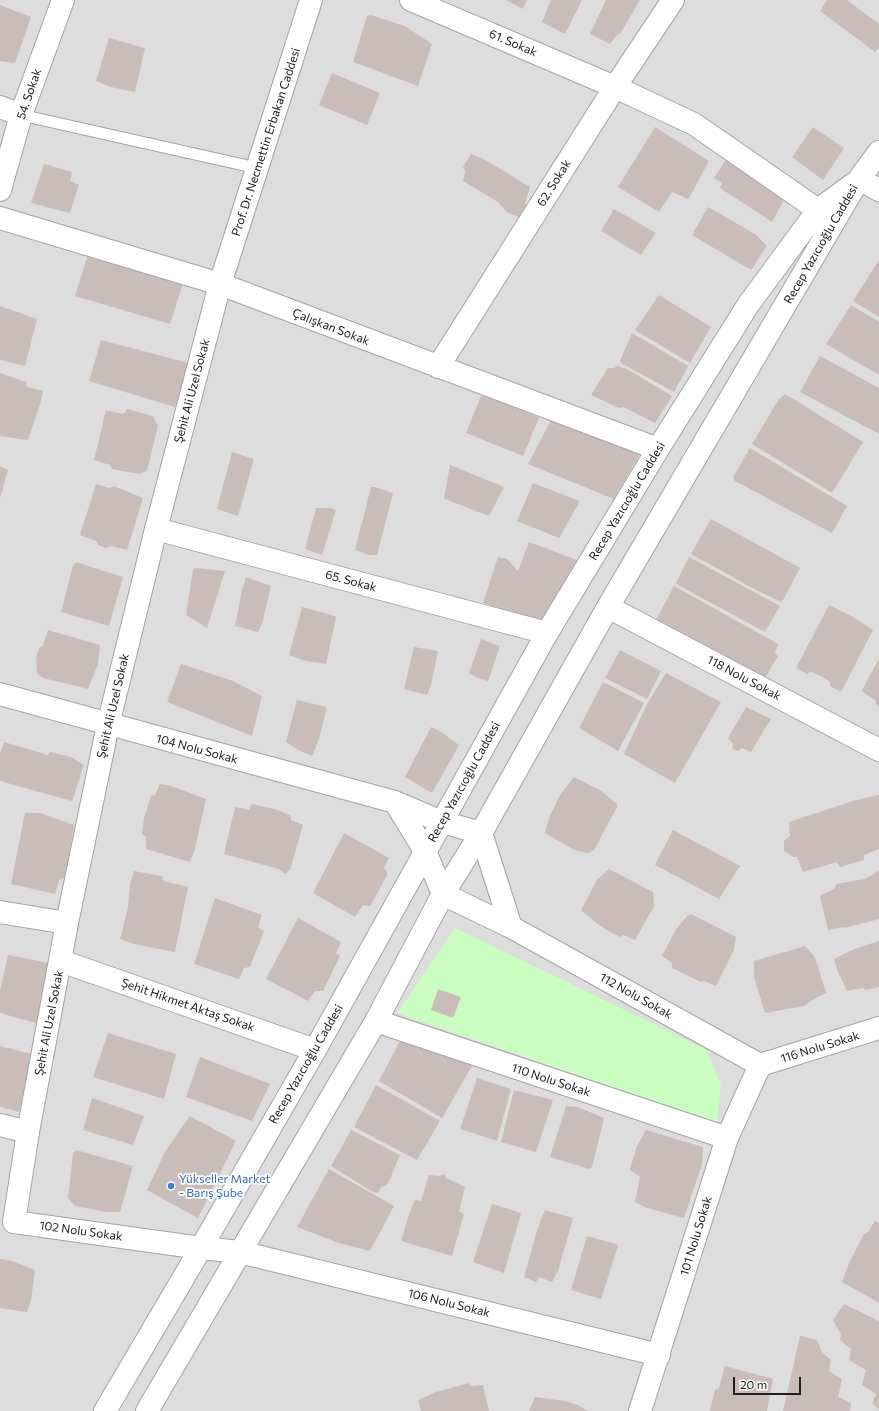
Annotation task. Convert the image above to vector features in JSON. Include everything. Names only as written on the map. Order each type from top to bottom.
[{"type":"street","name":"54. Sokak","points":[[0,190],[21,115],[63,0]]},
{"type":"street","name":"Prof. Dr. Necmettin Erbakan Caddesi","points":[[220,284],[312,0]]},
{"type":"street","name":"61. Sokak","points":[[410,0],[615,87],[694,124],[818,210]]},
{"type":"street","name":"62. Sokak","points":[[438,367],[615,87],[673,0]]},
{"type":"street","points":[[0,107],[21,115]]},
{"type":"street","name":"Recep Yazıcıoğlu Caddesi","points":[[147,1411],[376,1021],[443,894],[481,833],[608,607],[860,179],[879,152]]},
{"type":"street","points":[[860,179],[879,190]]},
{"type":"street","name":"Recep Yazıcıoğlu Caddesi","points":[[105,1411],[315,1050],[547,633],[658,449],[748,305],[818,210],[860,179]]},
{"type":"street","name":"Çalışkan Sokak","points":[[0,218],[220,284],[658,449]]},
{"type":"street","name":"Şehit Ali Uzel Sokak","points":[[28,1132],[67,923],[108,725],[156,529],[220,284]]},
{"type":"street","name":"65. Sokak","points":[[156,529],[547,633]]},
{"type":"street","name":"118 Nolu Sokak","points":[[608,607],[879,750]]},
{"type":"street","name":"104 Nolu Sokak","points":[[0,694],[108,725],[395,802],[442,822],[481,833]]},
{"type":"street","points":[[395,802],[425,851],[443,894]]},
{"type":"street","points":[[481,833],[511,927]]},
{"type":"street","name":"112 Nolu Sokak","points":[[443,894],[511,927],[760,1065]]},
{"type":"street","points":[[0,912],[67,923]]},
{"type":"street","name":"Şehit Hikmet Aktaş Sokak","points":[[61,961],[315,1050]]},
{"type":"street","name":"110 Nolu Sokak","points":[[376,1021],[726,1138]]},
{"type":"street","name":"116 Nolu Sokak","points":[[760,1065],[879,1028]]},
{"type":"street","name":"101 Nolu Sokak","points":[[640,1411],[659,1355],[726,1138],[760,1065]]},
{"type":"street","points":[[0,1125],[28,1132]]},
{"type":"street","name":"102 Nolu Sokak","points":[[28,1132],[14,1222],[240,1252]]},
{"type":"street","name":"106 Nolu Sokak","points":[[240,1252],[659,1355]]},
{"type":"lane","points":[[21,115],[257,168]]},
{"type":"shaded area","points":[[0,0],[879,0],[879,1411],[0,1411]]},
{"type":"green space","points":[[455,928],[705,1049],[721,1085],[717,1123],[397,1013]]},
{"type":"building","points":[[506,0],[527,0],[523,9]]},
{"type":"building","points":[[551,0],[582,0],[565,34],[542,22]]},
{"type":"building","points":[[606,0],[640,0],[620,34],[617,35],[610,44],[590,34]]},
{"type":"building","points":[[827,0],[847,0],[879,24],[879,47],[875,52],[820,11]]},
{"type":"building","points":[[0,5],[31,17],[15,63],[0,61]]},
{"type":"building","points":[[371,15],[405,26],[432,44],[418,86],[353,62],[367,16]]},
{"type":"building","points":[[109,38],[145,48],[135,92],[111,87],[96,81]]},
{"type":"building","points":[[332,73],[380,93],[367,125],[319,105]]},
{"type":"building","points":[[655,127],[709,161],[689,198],[688,199],[672,192],[659,212],[618,187]]},
{"type":"building","points":[[813,127],[844,148],[823,180],[792,157]]},
{"type":"building","points":[[471,154],[482,158],[530,187],[525,203],[527,206],[524,215],[519,217],[508,213],[498,202],[463,181],[465,172],[463,167]]},
{"type":"building","points":[[728,157],[787,195],[772,222],[720,188],[722,183],[714,178]]},
{"type":"building","points":[[44,164],[72,172],[70,181],[79,185],[70,213],[31,203]]},
{"type":"building","points":[[708,207],[755,234],[767,246],[751,270],[692,235]]},
{"type":"building","points":[[614,209],[656,233],[641,255],[601,231]]},
{"type":"building","points":[[89,251],[184,280],[170,324],[75,296]]},
{"type":"building","points":[[879,260],[879,317],[853,301]]},
{"type":"building","points":[[659,295],[711,327],[690,363],[635,330]]},
{"type":"building","points":[[851,305],[879,322],[879,375],[826,344]]},
{"type":"building","points":[[0,306],[37,319],[25,366],[0,360]]},
{"type":"building","points":[[632,333],[688,366],[674,392],[621,363],[620,361]]},
{"type":"building","points":[[101,340],[185,362],[189,365],[175,407],[89,381]]},
{"type":"building","points":[[820,356],[879,388],[879,434],[800,392]]},
{"type":"building","points":[[617,366],[627,369],[672,396],[655,423],[623,407],[619,408],[591,395],[608,368],[614,368]]},
{"type":"building","points":[[0,373],[26,382],[27,387],[43,391],[28,440],[0,436]]},
{"type":"building","points":[[785,394],[863,442],[832,493],[752,444],[779,399]]},
{"type":"building","points":[[481,396],[497,400],[539,418],[523,456],[466,433]]},
{"type":"building","points":[[127,409],[153,416],[158,426],[147,471],[139,474],[112,469],[110,465],[94,460],[106,410],[123,414]]},
{"type":"building","points":[[554,415],[642,450],[614,499],[528,464]]},
{"type":"building","points":[[750,448],[847,506],[832,533],[735,481],[733,477]]},
{"type":"building","points":[[232,452],[254,459],[238,516],[217,509]]},
{"type":"building","points":[[450,465],[504,487],[489,516],[444,498]]},
{"type":"building","points":[[0,466],[8,470],[0,498]]},
{"type":"building","points":[[533,483],[580,501],[559,538],[517,521]]},
{"type":"building","points":[[96,484],[109,488],[114,486],[143,498],[127,550],[111,546],[106,548],[98,545],[96,541],[80,535]]},
{"type":"building","points":[[371,487],[393,493],[377,555],[369,555],[355,550]]},
{"type":"building","points":[[316,508],[332,508],[336,510],[322,555],[305,549]]},
{"type":"building","points":[[711,519],[800,568],[781,602],[691,554]]},
{"type":"building","points":[[529,542],[577,560],[542,622],[483,603],[498,557],[507,559],[518,571]]},
{"type":"building","points":[[689,557],[780,606],[765,632],[678,585],[676,583]]},
{"type":"building","points":[[76,562],[123,577],[109,626],[61,612],[73,566]]},
{"type":"building","points":[[193,569],[225,571],[207,628],[186,615]]},
{"type":"building","points":[[246,577],[271,586],[262,624],[258,632],[235,626]]},
{"type":"building","points":[[674,586],[778,644],[775,653],[778,656],[764,680],[656,620]]},
{"type":"building","points":[[829,605],[853,617],[873,630],[841,692],[830,686],[830,682],[821,676],[811,672],[807,674],[796,668]]},
{"type":"building","points":[[302,607],[335,616],[336,618],[326,664],[306,661],[289,655]]},
{"type":"building","points":[[48,630],[100,645],[98,664],[88,689],[43,678],[37,674],[36,658],[39,648],[43,646]]},
{"type":"building","points":[[481,639],[500,646],[488,681],[475,677],[469,673]]},
{"type":"building","points":[[414,647],[438,651],[431,685],[427,695],[404,689]]},
{"type":"building","points":[[620,650],[661,671],[647,699],[605,678]]},
{"type":"building","points":[[879,658],[879,707],[876,705],[876,701],[862,691]]},
{"type":"building","points":[[181,664],[233,681],[262,696],[252,736],[167,702]]},
{"type":"building","points":[[666,673],[721,702],[675,783],[624,754],[647,704]]},
{"type":"building","points":[[603,682],[644,703],[618,751],[579,728]]},
{"type":"building","points":[[297,700],[327,707],[318,742],[312,756],[298,750],[286,742]]},
{"type":"building","points":[[746,707],[771,719],[751,752],[742,748],[738,751],[732,748],[733,744],[728,738]]},
{"type":"building","points":[[431,727],[440,731],[459,745],[432,793],[405,777]]},
{"type":"building","points":[[4,742],[48,755],[50,752],[71,757],[84,765],[72,801],[0,781],[0,753]]},
{"type":"building","points":[[574,777],[600,790],[617,804],[617,807],[594,850],[588,853],[574,850],[545,833],[549,818],[560,795]]},
{"type":"building","points":[[160,784],[171,786],[206,799],[195,849],[190,862],[146,849],[146,837],[142,834],[144,818],[151,796],[155,795]]},
{"type":"building","points":[[879,795],[879,849],[864,855],[864,860],[840,867],[837,862],[803,872],[797,857],[793,857],[784,851],[784,841],[790,836],[789,822],[856,800]]},
{"type":"building","points":[[252,804],[278,810],[291,816],[291,820],[303,825],[290,870],[285,874],[279,869],[224,854],[235,807],[249,810]]},
{"type":"building","points":[[25,813],[40,813],[74,825],[64,878],[59,880],[55,894],[11,884]]},
{"type":"building","points":[[673,830],[740,866],[719,899],[655,865]]},
{"type":"building","points":[[344,833],[389,858],[384,868],[387,875],[371,905],[363,905],[355,917],[313,893]]},
{"type":"building","points":[[609,869],[653,892],[654,906],[635,940],[623,935],[620,937],[612,933],[599,925],[581,910],[597,880]]},
{"type":"building","points":[[134,871],[162,876],[164,881],[188,887],[175,952],[134,944],[120,939],[128,907],[130,884]]},
{"type":"building","points":[[879,871],[879,919],[845,928],[828,930],[820,896],[835,888],[836,884],[865,879]]},
{"type":"building","points":[[215,898],[262,915],[258,927],[264,931],[250,967],[244,968],[239,979],[194,964]]},
{"type":"building","points":[[691,914],[736,937],[734,950],[716,986],[704,981],[701,982],[672,968],[672,963],[662,956],[675,931],[687,916]]},
{"type":"building","points":[[298,918],[341,942],[336,953],[340,956],[323,991],[315,991],[308,1001],[266,979]]},
{"type":"building","points":[[879,941],[879,987],[866,990],[863,988],[847,991],[834,959],[854,949]]},
{"type":"building","points":[[805,946],[815,957],[826,993],[804,1006],[765,1013],[754,977],[754,961]]},
{"type":"building","points":[[8,955],[49,963],[39,1024],[0,1013],[0,991]]},
{"type":"building","points":[[438,989],[461,997],[453,1018],[431,1010]]},
{"type":"building","points":[[108,1033],[176,1054],[164,1099],[93,1077]]},
{"type":"building","points":[[402,1037],[473,1064],[442,1118],[379,1081]]},
{"type":"building","points":[[0,1046],[32,1054],[19,1112],[0,1107]]},
{"type":"building","points":[[200,1057],[270,1084],[252,1121],[186,1097]]},
{"type":"building","points":[[477,1078],[511,1089],[497,1141],[460,1129]]},
{"type":"building","points":[[376,1085],[440,1121],[417,1160],[354,1127]]},
{"type":"building","points":[[514,1090],[553,1100],[536,1152],[501,1142]]},
{"type":"building","points":[[92,1098],[144,1116],[133,1145],[83,1130]]},
{"type":"building","points":[[566,1106],[578,1107],[604,1118],[592,1167],[589,1169],[550,1157]]},
{"type":"building","points":[[190,1116],[236,1141],[198,1218],[147,1190],[166,1150]]},
{"type":"building","points":[[351,1130],[400,1155],[389,1181],[385,1186],[381,1187],[378,1193],[371,1191],[331,1166]]},
{"type":"building","points":[[646,1130],[703,1147],[702,1164],[684,1218],[647,1208],[635,1202],[640,1177],[630,1170],[636,1148]]},
{"type":"building","points":[[76,1150],[133,1166],[120,1212],[106,1212],[75,1206],[68,1198],[73,1154]]},
{"type":"building","points":[[329,1169],[394,1206],[370,1251],[339,1243],[297,1227]]},
{"type":"building","points":[[445,1174],[446,1178],[465,1187],[459,1211],[464,1214],[452,1256],[401,1241],[411,1208],[415,1200],[421,1201],[429,1175],[439,1176]]},
{"type":"building","points":[[492,1204],[521,1213],[504,1273],[473,1262]]},
{"type":"building","points":[[545,1210],[573,1218],[558,1271],[552,1282],[539,1277],[536,1282],[524,1277],[539,1224]]},
{"type":"building","points":[[875,1221],[879,1223],[879,1303],[842,1282],[850,1261],[864,1234],[868,1232]]},
{"type":"building","points":[[587,1236],[616,1244],[618,1246],[601,1299],[571,1290]]},
{"type":"building","points":[[0,1259],[12,1261],[35,1270],[31,1300],[27,1312],[0,1308]]},
{"type":"building","points":[[844,1304],[879,1321],[879,1409],[872,1404],[876,1394],[862,1385],[866,1370],[849,1360],[851,1349],[840,1340],[841,1334],[833,1320]]},
{"type":"building","points":[[800,1336],[817,1340],[822,1352],[831,1360],[829,1371],[842,1379],[838,1397],[851,1403],[850,1411],[783,1411]]},
{"type":"building","points":[[725,1366],[773,1379],[767,1411],[710,1411],[715,1390],[719,1388]]},
{"type":"building","points":[[469,1383],[471,1386],[483,1385],[489,1411],[421,1411],[418,1400],[436,1392]]},
{"type":"building","points":[[535,1397],[565,1401],[578,1405],[588,1411],[529,1411]]},
{"type":"place","name":"Yükseller Market - Barış Şube","points":[[171,1186]]}]
